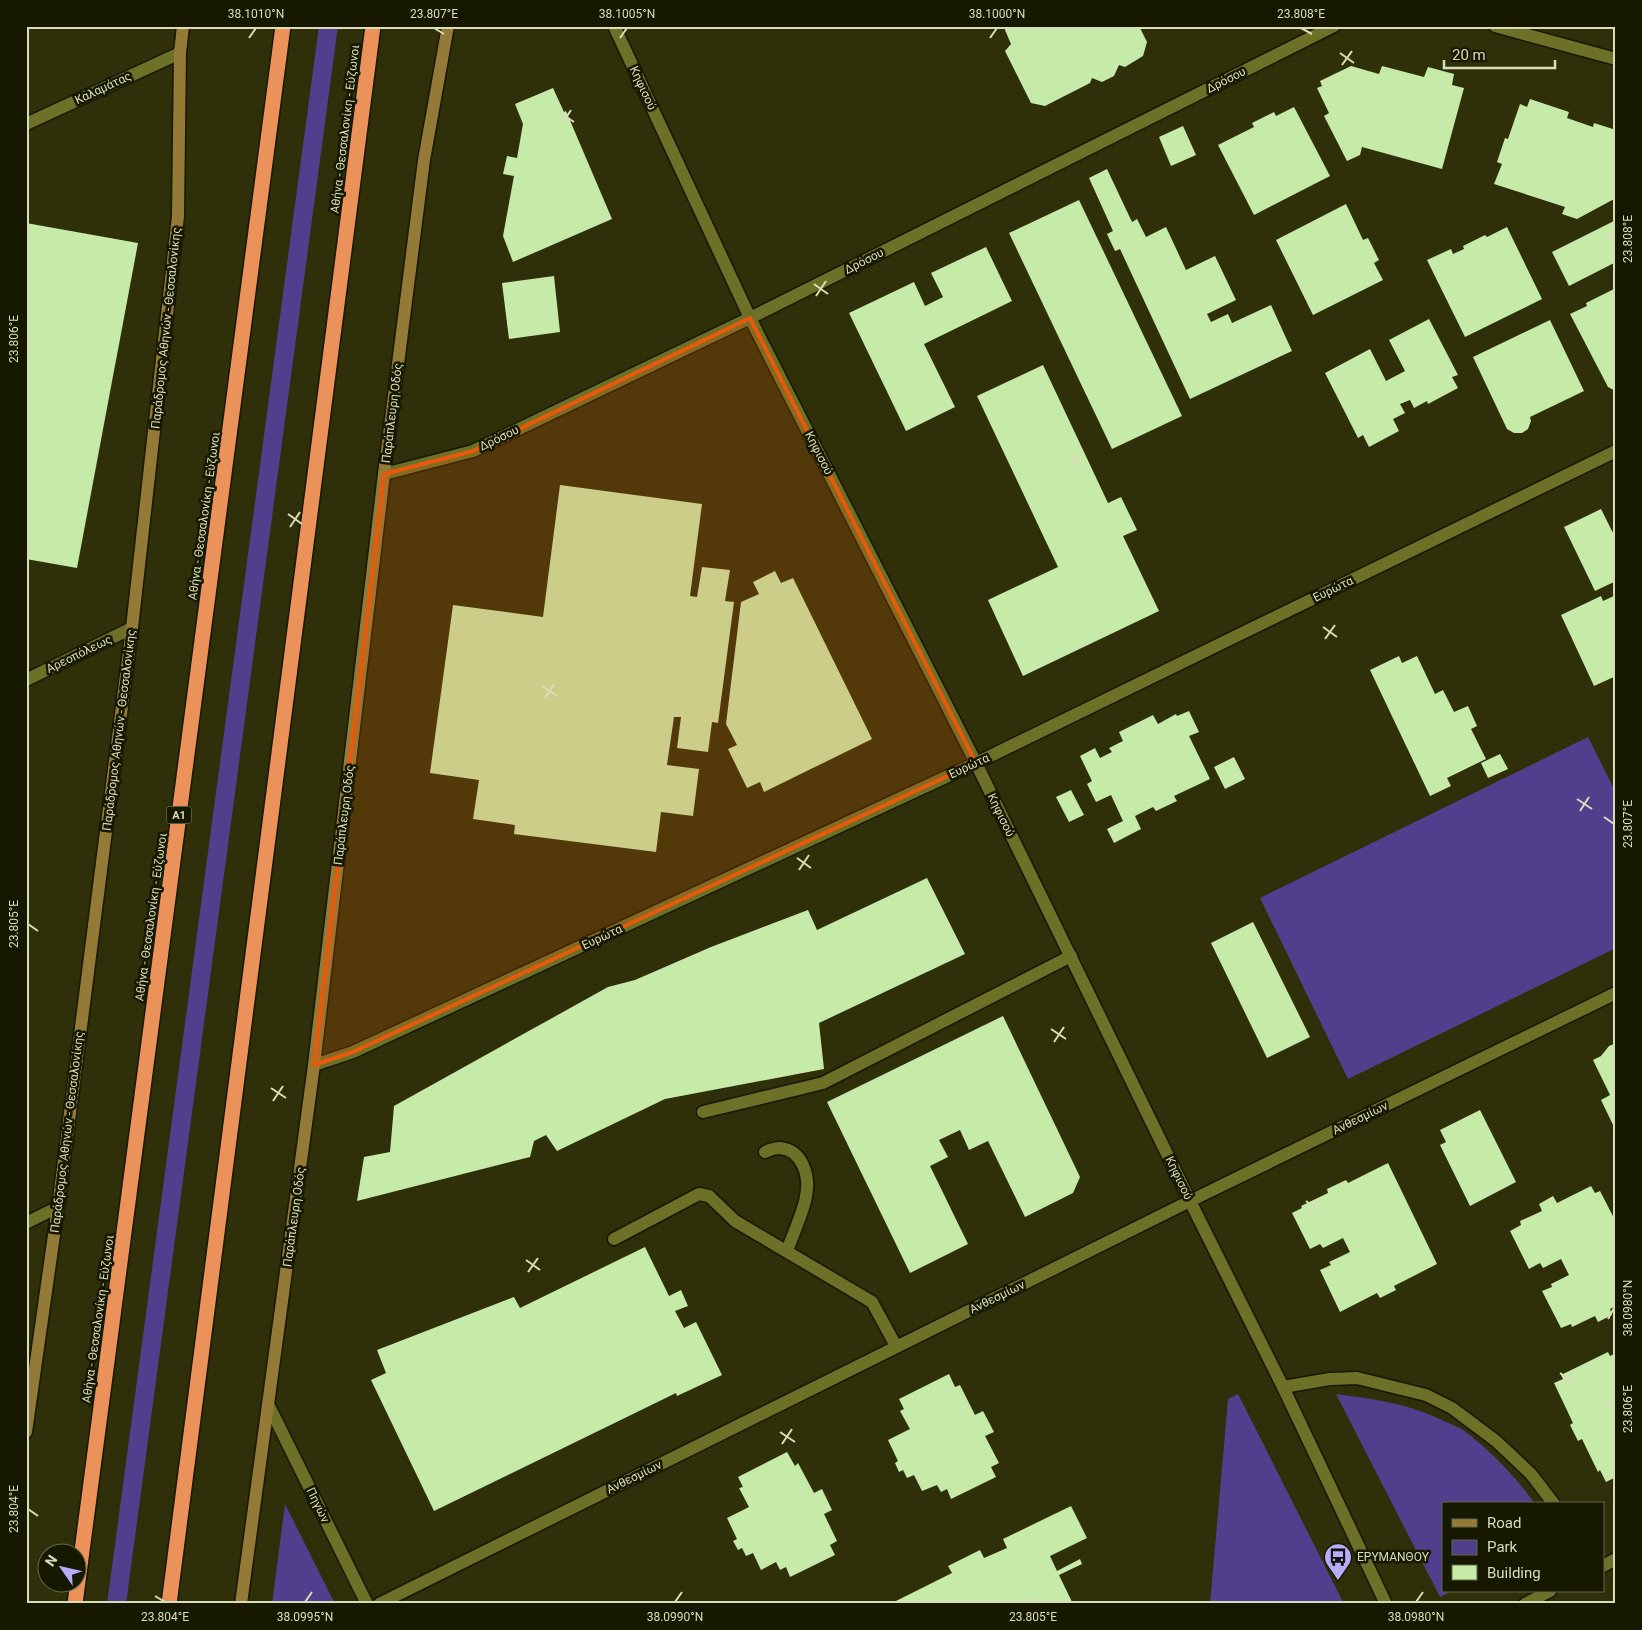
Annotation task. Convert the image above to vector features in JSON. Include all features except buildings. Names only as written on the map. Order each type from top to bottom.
[{"type":"highway","name":"Αθήνα - Θεσσαλονίκη - Εύζωνοι","points":[[75,1604],[283,26]]},
{"type":"highway","name":"Αθήνα - Θεσσαλονίκη - Εύζωνοι","points":[[169,1604],[373,26]]},
{"type":"main road","name":"Παράδρομος Αθηνών - Θεσσαλονίκης","points":[[26,1432],[58,1207],[132,628],[178,216],[180,53],[183,26]]},
{"type":"main road","name":"Παράπλευρη Οδός","points":[[241,1604],[314,1065],[384,474],[424,160],[448,26]]},
{"type":"street","name":"Κηφισού","points":[[614,26],[750,318],[976,763],[1283,1387],[1386,1604]]},
{"type":"street","name":"Δρόσου","points":[[384,474],[473,451],[750,318],[1334,26]]},
{"type":"street","points":[[1495,26],[1616,59]]},
{"type":"street","name":"Καλαμάτας","points":[[26,124],[180,53]]},
{"type":"street","name":"Ευρώτα","points":[[314,1065],[353,1052],[976,763],[1616,451]]},
{"type":"street","name":"Αρεοπόλεως","points":[[26,680],[132,628]]},
{"type":"street","points":[[703,1112],[823,1084],[1070,956]]},
{"type":"street","name":"Ανθεσμίων","points":[[379,1604],[896,1346],[1616,993]]},
{"type":"street","points":[[765,1152],[778,1148],[790,1151],[799,1157],[806,1172],[806,1196],[786,1251]]},
{"type":"street","points":[[614,1239],[699,1194],[709,1196],[735,1221],[872,1302],[896,1346]]},
{"type":"street","points":[[26,1223],[58,1207]]},
{"type":"street","points":[[1283,1387],[1330,1379],[1357,1378],[1426,1395],[1452,1408],[1496,1441],[1531,1474],[1552,1502]]},
{"type":"street","name":"Πηγών","points":[[269,1406],[367,1604]]},
{"type":"street","points":[[1604,1565],[1616,1559]]},
{"type":"street","points":[[1524,1604],[1548,1592]]},
{"type":"highlighted area","points":[[750,318],[976,763],[353,1052],[314,1065],[384,474],[473,451]]},
{"type":"green space","points":[[319,26],[338,26],[126,1604],[107,1604]]},
{"type":"green space","points":[[1588,737],[1616,793],[1616,948],[1348,1079],[1260,898]]},
{"type":"green space","points":[[1238,1394],[1344,1604],[1210,1604],[1228,1399]]},
{"type":"green space","points":[[1336,1394],[1378,1400],[1406,1407],[1433,1416],[1463,1430],[1502,1464],[1534,1502],[1442,1502],[1442,1592],[1449,1592],[1440,1597]]},
{"type":"green space","points":[[285,1504],[335,1604],[272,1604]]},
{"type":"place","name":"ΕΡΥΜΑΝΘΟΥ","points":[[1338,1581]]}]
